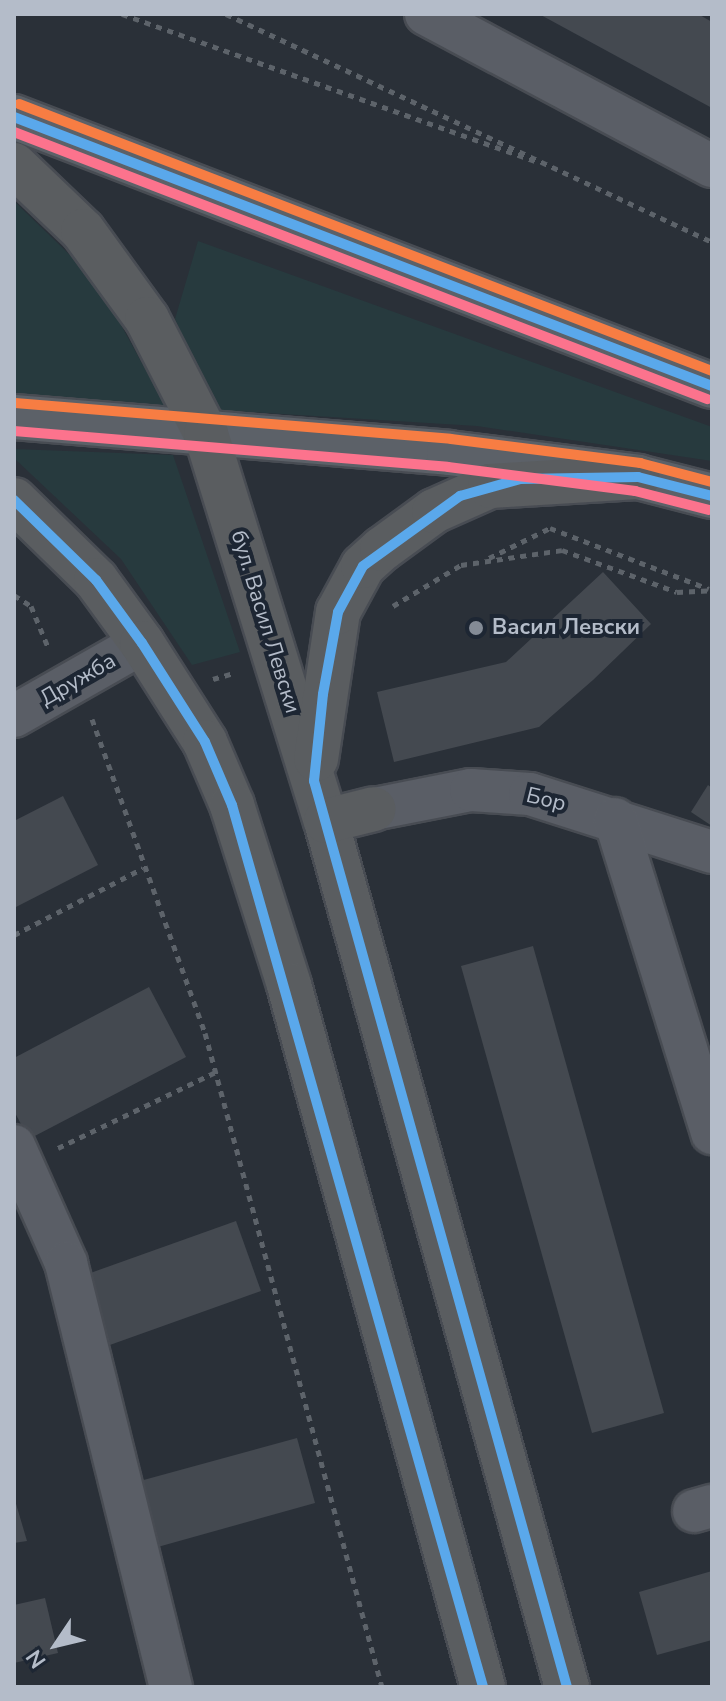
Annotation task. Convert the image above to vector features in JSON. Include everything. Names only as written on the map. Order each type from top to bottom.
[{"type":"highway","name":"бул. Васил Левски","points":[[14,165],[83,231],[138,306],[206,434],[320,801],[567,1687]]},
{"type":"highway","points":[[374,809],[320,801],[331,642],[363,566],[434,511],[490,486],[638,477]]},
{"type":"highway","points":[[14,500],[96,580],[142,643],[205,742],[252,861],[483,1687]]},
{"type":"main road","points":[[14,117],[712,386]]},
{"type":"main road","points":[[14,417],[638,477],[712,496]]},
{"type":"street","points":[[426,14],[712,166]]},
{"type":"street","name":"Дружба","points":[[14,716],[142,643]]},
{"type":"street","name":"Бор","points":[[374,809],[471,790],[530,794],[712,852]]},
{"type":"street","points":[[615,819],[712,1133]]},
{"type":"street","points":[[17,1154],[66,1263],[171,1687]]},
{"type":"path","points":[[122,14],[569,173]]},
{"type":"path","points":[[226,14],[712,242]]},
{"type":"path","points":[[484,560],[550,528],[711,590]]},
{"type":"path","points":[[91,717],[216,1072],[382,1687]]},
{"type":"path","points":[[14,935],[143,868]]},
{"type":"path","points":[[17,1154],[216,1072]]},
{"type":"green space","points":[[14,201],[72,257],[116,316],[165,405],[78,404],[14,394]]},
{"type":"green space","points":[[198,241],[712,427],[712,461],[477,426],[216,410],[175,319]]},
{"type":"green space","points":[[14,449],[173,455],[240,652],[192,665],[121,559],[14,458]]},
{"type":"building","points":[[539,14],[698,14],[712,22],[712,108]]},
{"type":"building","points":[[603,572],[651,624],[593,680],[539,727],[394,762],[377,692],[506,662]]},
{"type":"building","points":[[708,785],[712,788],[712,826],[691,812]]},
{"type":"building","points":[[63,796],[98,865],[14,908],[14,821]]},
{"type":"building","points":[[533,946],[664,1413],[592,1433],[461,966]]},
{"type":"building","points":[[149,987],[186,1057],[29,1139],[14,1111],[14,1058]]},
{"type":"building","points":[[236,1221],[261,1291],[107,1346],[82,1276]]},
{"type":"building","points":[[297,1438],[315,1503],[147,1550],[129,1484]]},
{"type":"building","points":[[14,1497],[27,1541],[14,1543]]},
{"type":"building","points":[[712,1571],[712,1640],[657,1655],[639,1592]]},
{"type":"building","points":[[45,1598],[58,1653],[14,1663],[14,1605]]},
{"type":"transit line","points":[[19,104],[712,371]]},
{"type":"transit line","points":[[14,117],[712,386]]},
{"type":"transit line","points":[[14,132],[707,399]]},
{"type":"transit line","points":[[15,403],[451,439],[640,463],[712,482]]},
{"type":"transit line","points":[[14,431],[448,467],[635,491],[709,510]]},
{"type":"transit line","points":[[567,1687],[314,781],[323,694],[338,612],[363,566],[460,496],[520,479],[638,477],[712,496]]},
{"type":"transit line","points":[[14,500],[96,580],[142,643],[205,742],[232,805],[483,1687]]},
{"type":"place","name":"Васил Левски","points":[[476,628]]}]
